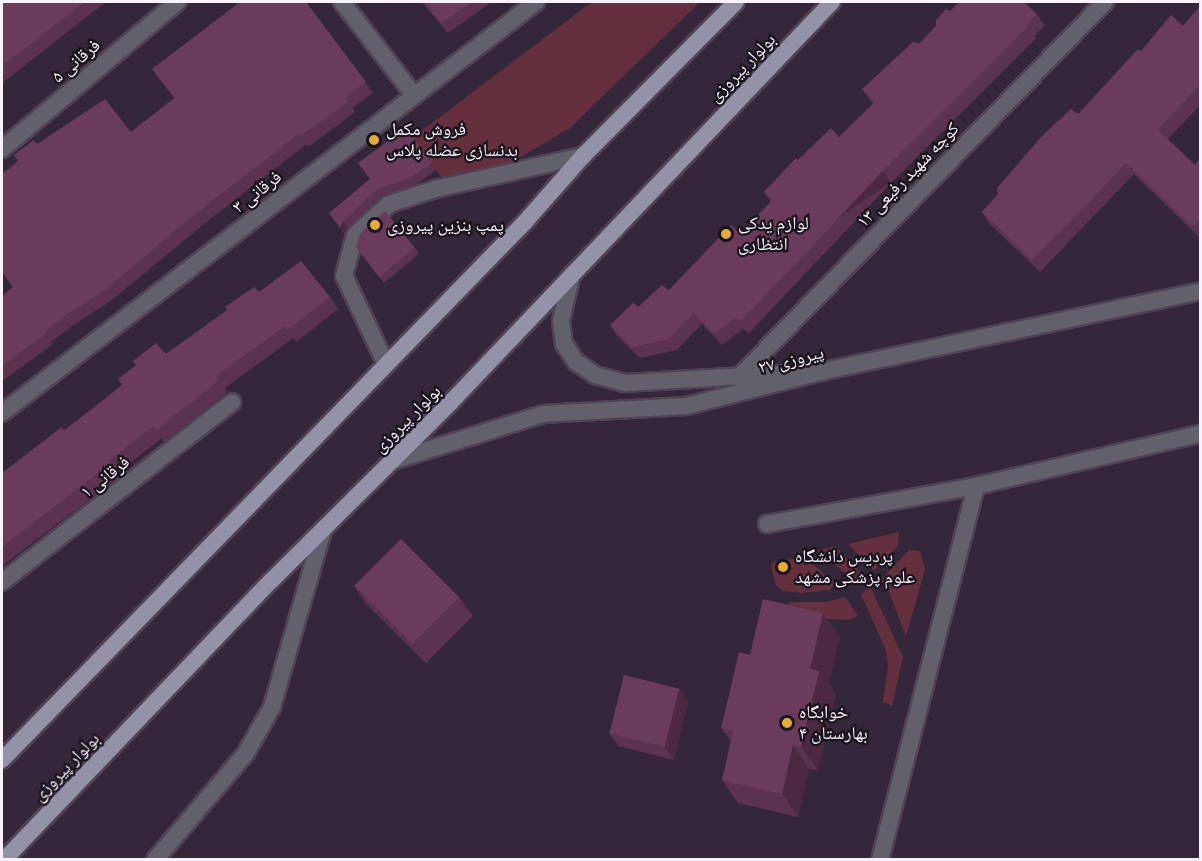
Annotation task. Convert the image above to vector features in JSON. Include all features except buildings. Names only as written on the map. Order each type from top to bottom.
[{"type":"main road","points":[[2,760],[525,222],[583,156],[736,2]]},
{"type":"main road","name":"بولوار پیروزی","points":[[4,860],[392,461],[832,2]]},
{"type":"street","name":"فرقانی ۵","points":[[2,149],[177,2]]},
{"type":"street","points":[[342,2],[414,95]]},
{"type":"street","name":"فرقانی ۳","points":[[2,413],[536,2]]},
{"type":"street","name":"کوچه شهید رفیعی ۱۳","points":[[739,376],[1104,2]]},
{"type":"street","points":[[386,364],[344,276],[355,235],[389,204],[435,189],[583,156]]},
{"type":"street","points":[[572,274],[561,321],[564,344],[576,362],[595,375],[624,383],[820,372]]},
{"type":"street","name":"پیروزی ۲۷","points":[[392,461],[543,414],[686,406],[820,372],[1200,291]]},
{"type":"street","name":"فرقانی ۱","points":[[2,582],[232,402]]},
{"type":"street","points":[[767,524],[976,486],[1200,434]]},
{"type":"street","points":[[880,860],[976,486]]},
{"type":"street","points":[[154,860],[172,852],[246,753],[272,707],[323,530]]},
{"type":"shaded area","points":[[592,2],[700,2],[570,128],[456,195],[411,139]]},
{"type":"shaded area","points":[[899,532],[898,546],[874,571],[848,544]]},
{"type":"shaded area","points":[[835,546],[864,579],[854,583],[842,570],[817,551]]},
{"type":"shaded area","points":[[909,550],[920,551],[925,569],[906,637],[888,589],[881,580]]},
{"type":"shaded area","points":[[804,557],[835,583],[830,590],[802,593],[783,591],[776,585],[771,567],[773,562]]},
{"type":"shaded area","points":[[870,586],[903,657],[892,706],[883,702],[888,667],[886,650],[861,595]]},
{"type":"shaded area","points":[[845,597],[858,616],[846,620],[826,619],[784,608],[791,602],[827,602]]},
{"type":"place","name":"فروش مکمل بدنسازی عضله پلاس","points":[[374,140]]},
{"type":"place","name":"پمپ بنزین پیروزی","points":[[375,225]]},
{"type":"place","name":"لوازم یدکی انتظاری","points":[[726,234]]},
{"type":"place","name":"پردیس دانشگاه علوم پزشکی مشهد","points":[[783,567]]},
{"type":"place","name":"خوابگاه بهارستان ۴","points":[[787,723]]}]
